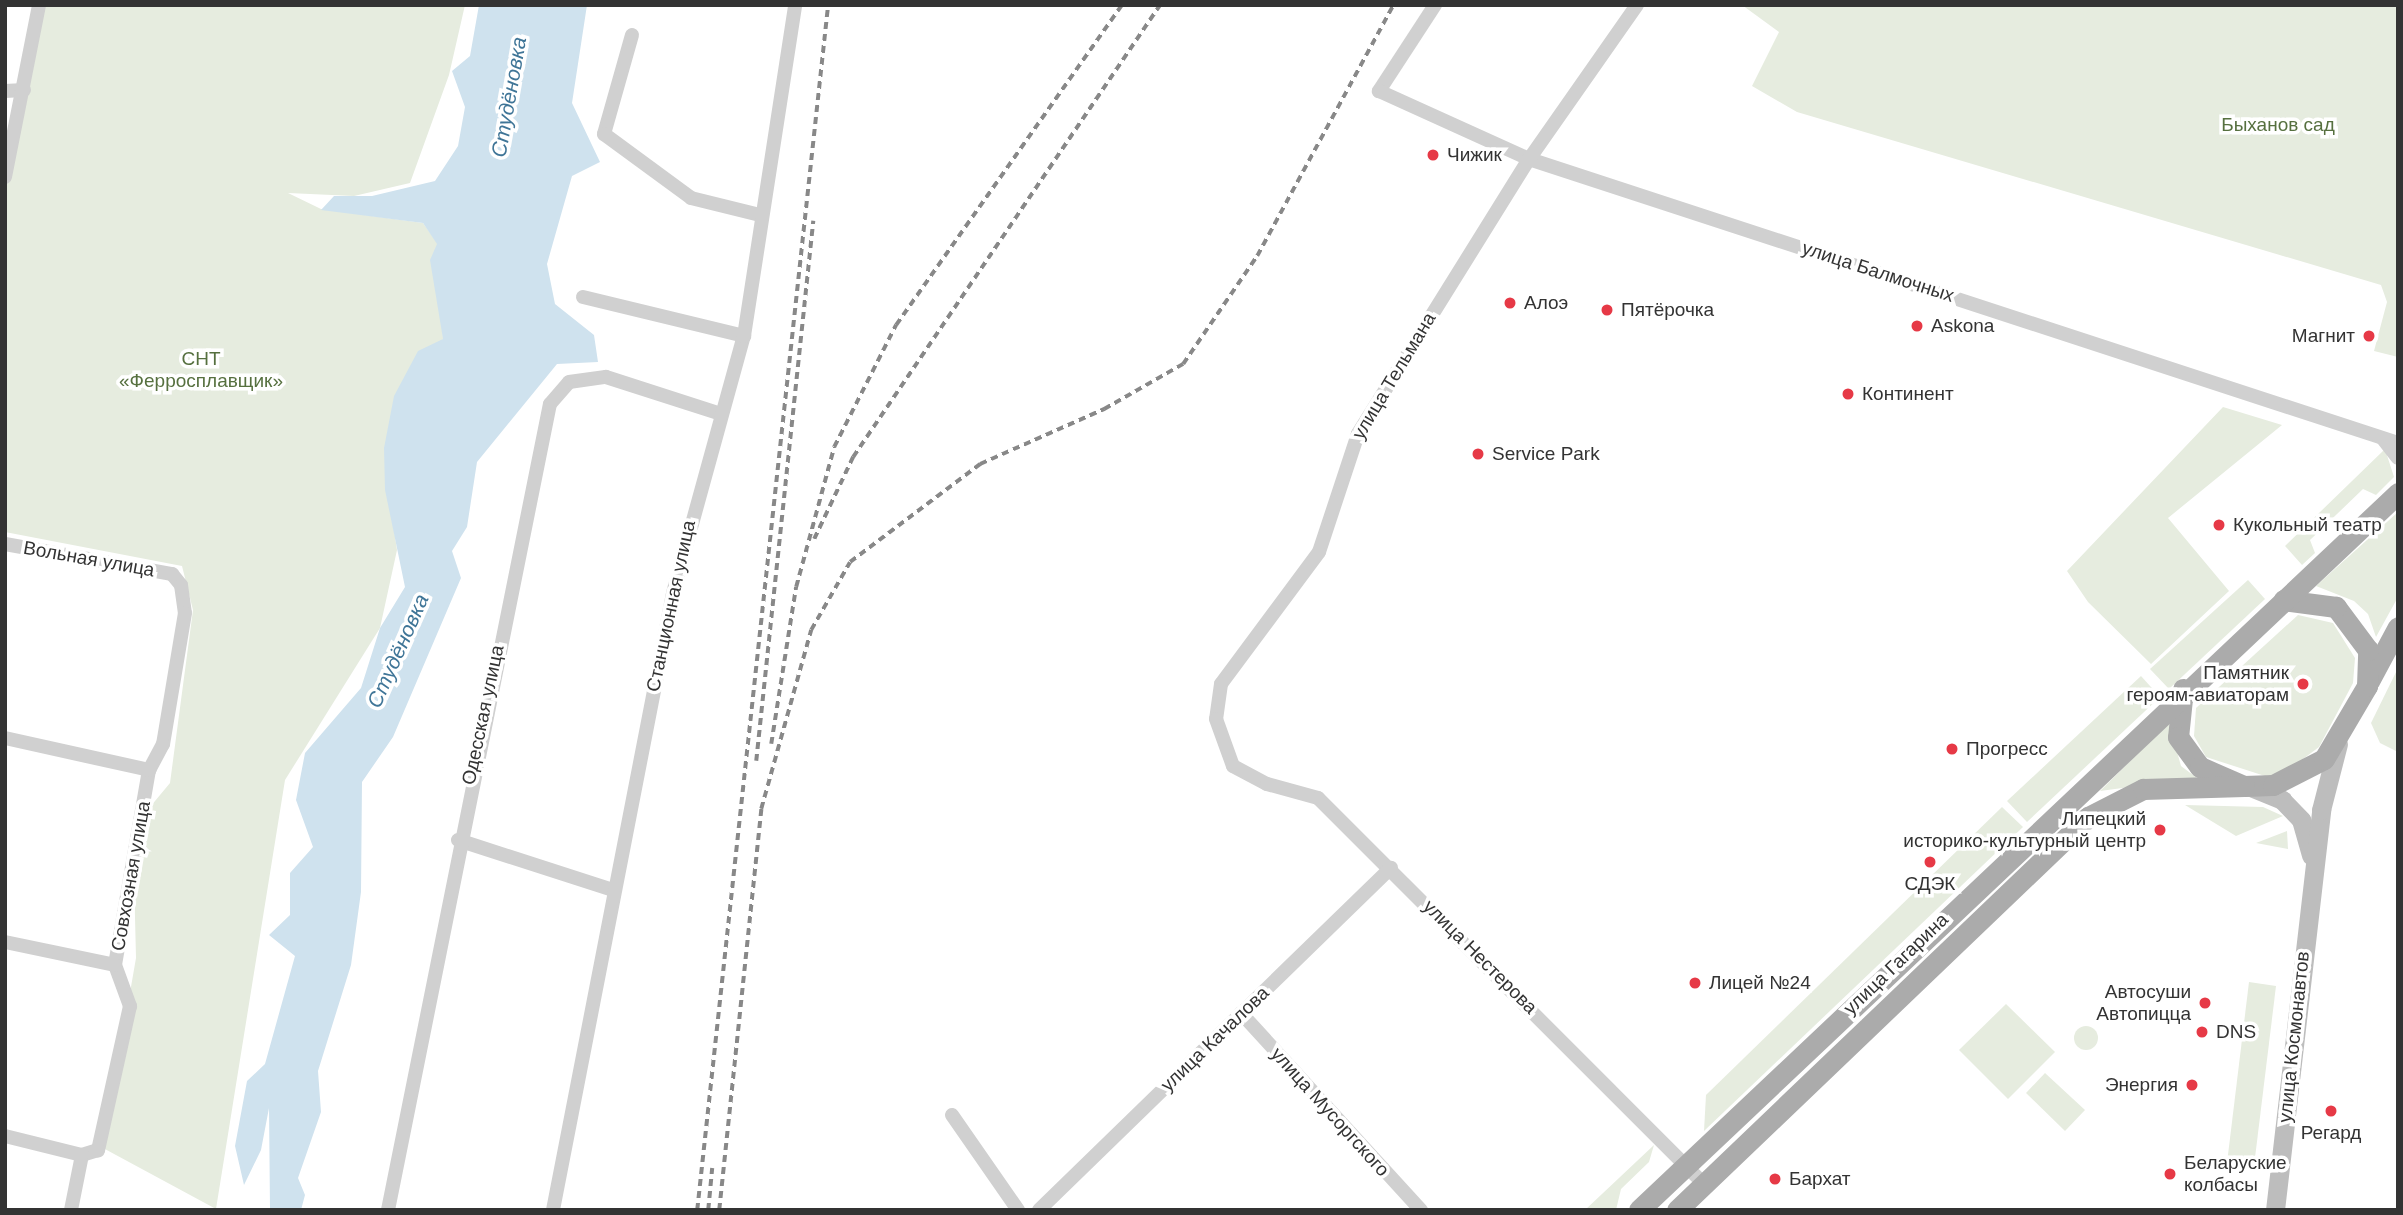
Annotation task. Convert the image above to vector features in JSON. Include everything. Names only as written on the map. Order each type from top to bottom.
[{"type":"main road","points":[[2398,493],[2183,689],[2177,724],[2180,747],[2200,767],[2246,786],[2295,778],[2338,744],[2398,627]]},
{"type":"main road","points":[[2283,600],[2319,600],[2350,619],[2368,650],[2367,686]]},
{"type":"main road","name":"улица Гагарина","points":[[1639,1210],[2183,689]]},
{"type":"main road","name":"улица Космонавтов","points":[[2275,1210],[2324,789],[2338,744]]},
{"type":"main road","name":"улица Гагарина","points":[[1677,1210],[2088,817],[2143,789],[2246,786]]},
{"type":"main road","name":"улица Космонавтов","points":[[2246,786],[2282,800],[2301,820],[2314,864]]},
{"type":"street","points":[[5,177],[40,5]]},
{"type":"street","name":"Станционная улица","points":[[553,1210],[610,889],[718,413],[744,336],[760,215],[795,5]]},
{"type":"street","name":"улица Балмочных","points":[[1435,5],[1379,91],[1529,159],[2390,441]]},
{"type":"street","name":"улица Тельмана","points":[[1233,766],[1217,732],[1221,684],[1319,552],[1357,434],[1529,159],[1637,5]]},
{"type":"street","points":[[632,34],[604,134],[691,198],[760,215]]},
{"type":"street","points":[[5,91],[24,90]]},
{"type":"street","points":[[583,297],[744,336]]},
{"type":"street","name":"Одесская улица","points":[[388,1210],[458,840],[556,390],[606,377],[672,393],[718,413]]},
{"type":"street","points":[[2390,441],[2398,458]]},
{"type":"street","name":"Вольная улица","points":[[5,544],[172,574]]},
{"type":"street","name":"Совхозная улица","points":[[71,1210],[82,1155],[98,1150],[130,1006],[115,965],[149,770],[163,744],[184,613],[181,586],[172,574]]},
{"type":"street","points":[[5,738],[149,770]]},
{"type":"street","name":"улица Нестерова","points":[[1233,766],[1266,784],[1318,798],[1391,868],[1704,1184]]},
{"type":"street","points":[[458,840],[610,889]]},
{"type":"street","name":"улица Качалова","points":[[1039,1210],[1391,868]]},
{"type":"street","points":[[5,942],[115,965]]},
{"type":"street","name":"улица Мусоргского","points":[[1241,1013],[1421,1210]]},
{"type":"street","points":[[952,1115],[1018,1210]]},
{"type":"street","points":[[5,1136],[82,1155]]},
{"type":"green space","name":"СНТ «Ферросплавщик»","points":[[41,5],[465,5],[449,75],[410,183],[354,196],[288,193],[321,209],[423,223],[438,244],[443,339],[385,467],[397,550],[380,628],[285,780],[216,1209],[103,1148],[136,958],[134,877],[150,807],[170,783],[193,610],[182,566],[5,532],[5,194]]},
{"type":"green space","name":"Быханов сад","points":[[1742,5],[2398,5],[2398,357],[2374,351],[2387,302],[2381,285],[1797,112],[1752,86],[1779,32]]},
{"type":"green space","points":[[2223,407],[2282,425],[2168,518],[2229,591],[2151,664],[2088,602],[2067,571]]},
{"type":"green space","points":[[2385,449],[2394,477],[2376,495],[2363,489],[2310,540],[2315,553],[2302,565],[2285,546]]},
{"type":"green space","points":[[2398,512],[2398,597],[2376,637],[2368,614],[2354,601],[2316,586]]},
{"type":"green space","points":[[2248,580],[2265,599],[2169,689],[2150,669]]},
{"type":"green space","points":[[2298,615],[2333,623],[2355,658],[2353,683],[2319,747],[2283,774],[2265,776],[2206,757],[2194,736],[2196,708]]},
{"type":"green space","points":[[2398,668],[2398,752],[2380,743],[2371,723]]},
{"type":"green space","points":[[2141,676],[2160,697],[2027,822],[2007,801]]},
{"type":"green space","points":[[2169,723],[2181,766],[2197,778],[2100,791]]},
{"type":"green space","points":[[2185,805],[2263,807],[2283,816],[2236,836]]},
{"type":"green space","points":[[2002,807],[2023,827],[1704,1131],[1706,1095]]},
{"type":"green space","points":[[2287,831],[2288,849],[2256,843]]},
{"type":"green space","points":[[2249,982],[2276,986],[2254,1166],[2227,1163]]},
{"type":"green space","points":[[2006,1004],[2055,1052],[2008,1099],[1959,1050]]},
{"type":"green space","points":[[2086,1026],[2097,1033],[2098,1038],[2091,1049],[2086,1050],[2075,1043],[2074,1038],[2081,1027]]},
{"type":"green space","points":[[2045,1073],[2085,1110],[2065,1131],[2026,1093]]},
{"type":"green space","points":[[1654,1145],[1649,1162],[1621,1189],[1616,1210],[1585,1210]]},
{"type":"water","name":"Студёновка","points":[[479,5],[587,5],[572,103],[600,162],[572,176],[547,264],[555,304],[594,335],[598,362],[557,364],[477,462],[467,527],[452,551],[461,578],[393,737],[362,782],[361,892],[351,965],[318,1071],[321,1112],[298,1178],[305,1195],[301,1210],[270,1210],[269,1108],[261,1150],[244,1185],[235,1146],[247,1081],[265,1064],[295,956],[269,935],[290,915],[290,873],[313,847],[296,800],[305,753],[361,688],[380,628],[405,587],[385,490],[384,448],[394,396],[418,351],[443,339],[430,260],[437,244],[423,223],[321,210],[334,196],[372,196],[435,181],[458,146],[465,107],[452,71],[470,56]]},
{"type":"railway","points":[[697,1210],[828,5]]},
{"type":"railway","points":[[771,744],[796,587],[834,447],[896,325],[1122,5]]},
{"type":"railway","points":[[814,539],[853,457],[1160,5]]},
{"type":"railway","points":[[719,1210],[761,809],[811,630],[850,562],[980,464],[1104,409],[1183,364],[1257,256],[1393,5]]},
{"type":"railway","points":[[756,761],[813,221]]},
{"type":"railway","points":[[708,1210],[712,1168]]},
{"type":"place","name":"Чижик","points":[[1433,155]]},
{"type":"place","name":"Алоэ","points":[[1510,303]]},
{"type":"place","name":"Пятёрочка","points":[[1607,310]]},
{"type":"place","name":"Askona","points":[[1917,326]]},
{"type":"place","name":"Магнит","points":[[2369,336]]},
{"type":"place","name":"Континент","points":[[1848,394]]},
{"type":"place","name":"Service Park","points":[[1478,454]]},
{"type":"place","name":"Кукольный театр","points":[[2219,525]]},
{"type":"place","name":"Памятник героям-авиаторам","points":[[2303,684]]},
{"type":"place","name":"Прогресс","points":[[1952,749]]},
{"type":"place","name":"Липецкий историко-культурный центр","points":[[2160,830]]},
{"type":"place","name":"СДЭК","points":[[1930,862]]},
{"type":"place","name":"Лицей №24","points":[[1695,983]]},
{"type":"place","name":"Автосуши Автопицца","points":[[2205,1003]]},
{"type":"place","name":"DNS","points":[[2202,1032]]},
{"type":"place","name":"Энергия","points":[[2192,1085]]},
{"type":"place","name":"Регард","points":[[2331,1111]]},
{"type":"place","name":"Беларуские колбасы","points":[[2170,1174]]},
{"type":"place","name":"Бархат","points":[[1775,1179]]}]
